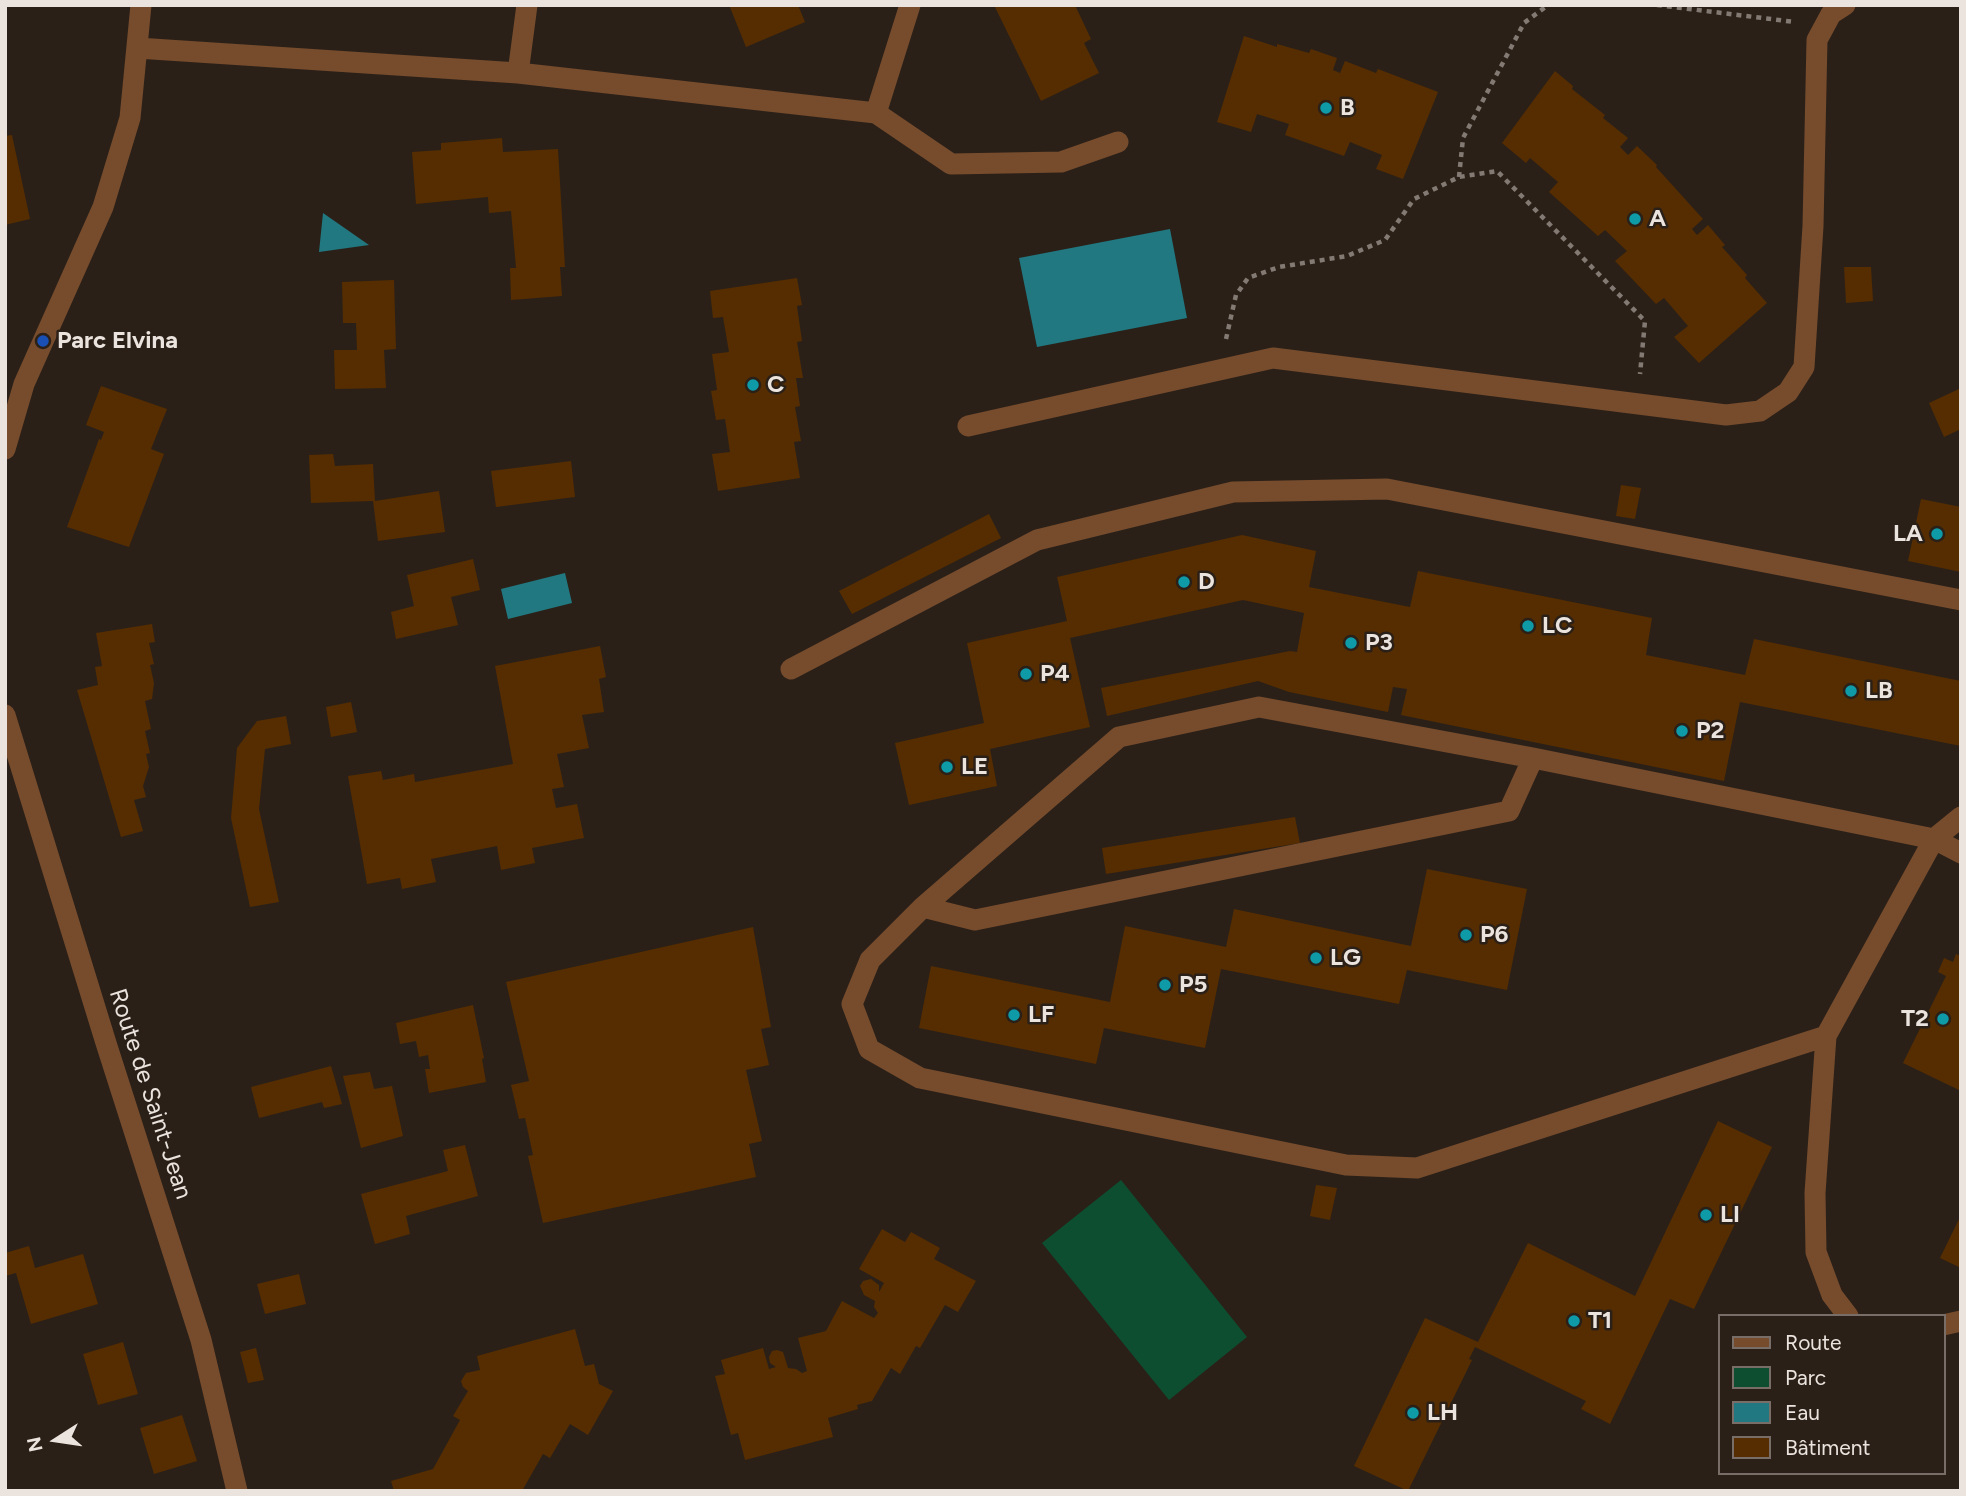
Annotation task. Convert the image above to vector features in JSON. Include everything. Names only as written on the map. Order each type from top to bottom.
[{"type":"street","points":[[5,449],[24,384],[103,207],[130,118],[141,5]]},
{"type":"street","points":[[518,73],[527,5]]},
{"type":"street","points":[[876,113],[909,5]]},
{"type":"street","points":[[968,426],[1273,358],[1726,415],[1760,411],[1787,392],[1804,368],[1813,226],[1817,40],[1830,14],[1845,5]]},
{"type":"street","points":[[137,48],[518,73],[876,113],[951,164],[1061,162],[1118,142]]},
{"type":"street","points":[[791,669],[1037,540],[1233,492],[1387,489],[1961,600]]},
{"type":"street","points":[[1826,1035],[1417,1168],[1346,1165],[920,1078],[869,1049],[852,1004],[870,960],[923,907],[1119,737],[1259,707],[1533,758],[1934,839],[1961,853]]},
{"type":"street","name":"Route de Saint-Jean","points":[[5,715],[201,1340],[237,1491]]},
{"type":"street","points":[[923,907],[975,920],[1509,811],[1533,758]]},
{"type":"street","points":[[1847,1314],[1832,1294],[1816,1252],[1815,1193],[1826,1035],[1934,839],[1961,817]]},
{"type":"path","points":[[1459,177],[1463,138],[1524,23],[1548,5]]},
{"type":"path","points":[[1657,5],[1824,26]]},
{"type":"path","points":[[1219,370],[1236,295],[1248,278],[1279,267],[1347,256],[1385,240],[1414,199],[1459,177],[1497,171],[1645,321],[1637,404]]},
{"type":"green space","points":[[1121,1180],[1247,1337],[1169,1400],[1042,1243]]},
{"type":"water","points":[[323,213],[369,245],[319,252]]},
{"type":"water","points":[[1170,229],[1187,318],[1037,347],[1019,258]]},
{"type":"water","points":[[565,573],[572,603],[508,619],[501,589]]},
{"type":"building","points":[[729,5],[798,5],[805,22],[746,47]]},
{"type":"building","points":[[994,5],[1075,5],[1091,39],[1084,43],[1099,73],[1041,101]]},
{"type":"building","name":"B","points":[[1244,36],[1277,47],[1277,44],[1309,53],[1311,49],[1337,58],[1333,70],[1340,73],[1345,61],[1376,73],[1378,69],[1438,92],[1403,179],[1376,169],[1382,155],[1350,142],[1344,156],[1285,135],[1289,124],[1257,114],[1251,132],[1217,122]]},
{"type":"building","name":"A","points":[[1555,71],[1573,86],[1572,89],[1605,115],[1603,118],[1628,138],[1620,147],[1628,155],[1637,146],[1657,165],[1703,219],[1692,229],[1697,235],[1708,225],[1725,245],[1722,247],[1747,275],[1745,278],[1767,303],[1699,363],[1674,337],[1688,326],[1664,298],[1656,304],[1615,261],[1627,251],[1605,230],[1598,236],[1549,192],[1558,182],[1530,158],[1526,163],[1502,143]]},
{"type":"building","points":[[12,135],[30,219],[5,225],[5,136]]},
{"type":"building","points":[[502,138],[503,152],[558,149],[565,267],[560,267],[562,296],[511,300],[510,268],[516,268],[511,211],[489,213],[488,197],[416,204],[412,152],[441,150],[441,143]]},
{"type":"building","points":[[1844,267],[1871,267],[1873,301],[1846,303]]},
{"type":"building","name":"C","points":[[797,278],[802,305],[797,306],[802,341],[797,342],[803,378],[796,378],[800,406],[795,407],[801,441],[794,442],[800,478],[718,491],[712,454],[730,452],[725,419],[716,420],[711,391],[717,390],[712,354],[729,352],[723,317],[713,318],[710,291]]},
{"type":"building","points":[[394,280],[396,349],[384,350],[386,388],[335,389],[334,350],[357,350],[356,323],[343,323],[342,282]]},
{"type":"building","points":[[101,386],[167,409],[151,449],[164,454],[129,547],[67,527],[99,439],[101,440],[104,432],[86,425]]},
{"type":"building","points":[[1961,388],[1961,429],[1944,437],[1929,403]]},
{"type":"building","points":[[333,454],[335,466],[373,464],[375,501],[439,491],[445,532],[378,541],[373,501],[311,503],[309,455]]},
{"type":"building","points":[[571,461],[575,497],[496,507],[491,471]]},
{"type":"building","points":[[1621,485],[1641,488],[1635,519],[1616,516]]},
{"type":"building","name":"LA","points":[[1921,499],[1961,507],[1961,572],[1908,561]]},
{"type":"building","points":[[989,514],[1001,538],[852,614],[839,591]]},
{"type":"building","points":[[1242,535],[1316,551],[1309,587],[1410,607],[1418,571],[1652,618],[1646,655],[1745,675],[1754,639],[1961,681],[1961,746],[1740,702],[1724,781],[1401,715],[1407,689],[1393,687],[1388,712],[1289,692],[1258,681],[1107,716],[1101,688],[1290,651],[1297,652],[1304,613],[1243,600],[1070,638],[1090,727],[990,749],[997,786],[909,805],[895,743],[984,723],[967,643],[1067,621],[1057,577]]},
{"type":"building","points":[[473,559],[480,590],[451,597],[458,625],[396,639],[391,612],[414,606],[407,575]]},
{"type":"building","points":[[152,624],[155,642],[149,643],[154,664],[150,665],[154,683],[152,699],[145,701],[151,729],[145,731],[150,753],[146,754],[149,767],[143,786],[146,797],[134,800],[143,831],[121,837],[77,690],[98,685],[95,667],[102,666],[96,633]]},
{"type":"building","points":[[600,646],[606,677],[599,679],[604,712],[582,715],[589,748],[557,754],[564,787],[552,789],[556,808],[577,804],[584,838],[532,848],[535,863],[501,870],[497,846],[431,859],[436,882],[402,889],[400,878],[367,884],[348,776],[381,771],[383,780],[414,774],[415,782],[513,764],[495,666]]},
{"type":"building","points":[[351,702],[357,732],[331,737],[326,707]]},
{"type":"building","points":[[286,716],[291,744],[265,749],[259,809],[279,902],[250,907],[231,818],[237,748],[257,721]]},
{"type":"building","points":[[1295,817],[1300,843],[1106,874],[1102,848]]},
{"type":"building","points":[[1427,869],[1527,889],[1507,990],[1407,970],[1399,1004],[1221,969],[1205,1048],[1104,1028],[1096,1064],[919,1028],[931,966],[1110,1002],[1125,926],[1226,947],[1234,909],[1411,946]]},
{"type":"building","points":[[753,927],[771,1027],[761,1029],[769,1065],[746,1070],[762,1141],[749,1144],[756,1177],[543,1223],[528,1156],[533,1155],[525,1118],[519,1119],[511,1085],[529,1081],[506,982]]},
{"type":"building","name":"T2","points":[[1956,954],[1961,956],[1961,1091],[1903,1063],[1946,976],[1938,972],[1944,958],[1953,962]]},
{"type":"building","points":[[473,1005],[486,1082],[429,1093],[425,1069],[430,1069],[428,1055],[419,1057],[416,1041],[400,1044],[396,1023]]},
{"type":"building","points":[[331,1066],[342,1104],[324,1108],[322,1102],[259,1118],[251,1087]]},
{"type":"building","points":[[370,1072],[374,1089],[392,1086],[403,1136],[361,1148],[343,1076]]},
{"type":"building","points":[[1718,1121],[1772,1147],[1694,1309],[1670,1299],[1610,1424],[1581,1409],[1586,1401],[1475,1347],[1469,1359],[1472,1360],[1408,1491],[1354,1466],[1425,1318],[1478,1342],[1528,1243],[1635,1296]]},
{"type":"building","points":[[465,1145],[478,1196],[406,1216],[410,1234],[375,1244],[361,1194],[448,1171],[443,1150]]},
{"type":"building","points":[[1316,1185],[1337,1188],[1330,1220],[1310,1216]]},
{"type":"building","points":[[1961,1215],[1961,1268],[1940,1258]]},
{"type":"building","points":[[882,1229],[905,1242],[911,1232],[940,1248],[934,1259],[976,1281],[958,1312],[945,1305],[920,1348],[916,1346],[900,1374],[891,1368],[872,1401],[857,1405],[858,1409],[828,1418],[833,1437],[745,1460],[738,1433],[731,1435],[715,1376],[725,1374],[721,1360],[763,1348],[769,1369],[776,1367],[770,1363],[769,1357],[772,1351],[777,1350],[783,1352],[788,1368],[802,1373],[807,1371],[798,1338],[826,1331],[842,1301],[874,1318],[878,1313],[874,1307],[875,1301],[864,1295],[860,1286],[863,1281],[871,1279],[879,1285],[879,1292],[884,1283],[859,1269]]},
{"type":"building","points":[[29,1246],[35,1268],[83,1254],[98,1304],[31,1324],[16,1273],[5,1276],[5,1253]]},
{"type":"building","points":[[299,1274],[306,1304],[265,1314],[257,1284]]},
{"type":"building","points":[[575,1329],[585,1366],[594,1364],[599,1384],[613,1391],[588,1435],[570,1424],[550,1458],[543,1454],[522,1491],[394,1491],[391,1481],[433,1469],[460,1420],[453,1416],[468,1391],[461,1381],[466,1373],[480,1370],[477,1356]]},
{"type":"building","points":[[123,1342],[138,1394],[98,1405],[83,1354]]},
{"type":"building","points":[[256,1348],[264,1380],[248,1383],[240,1352]]},
{"type":"building","points":[[182,1415],[197,1461],[154,1474],[140,1428]]},
{"type":"place","name":"B","points":[[1326,108]]},
{"type":"place","name":"A","points":[[1635,219]]},
{"type":"place","name":"Parc Elvina","points":[[43,341]]},
{"type":"place","name":"C","points":[[753,385]]},
{"type":"place","name":"LA","points":[[1937,534]]},
{"type":"place","name":"D","points":[[1184,582]]},
{"type":"place","name":"LC","points":[[1528,626]]},
{"type":"place","name":"P3","points":[[1351,643]]},
{"type":"place","name":"P4","points":[[1026,674]]},
{"type":"place","name":"LB","points":[[1851,691]]},
{"type":"place","name":"P2","points":[[1682,731]]},
{"type":"place","name":"LE","points":[[947,767]]},
{"type":"place","name":"P6","points":[[1466,935]]},
{"type":"place","name":"LG","points":[[1316,958]]},
{"type":"place","name":"P5","points":[[1165,985]]},
{"type":"place","name":"LF","points":[[1014,1015]]},
{"type":"place","name":"T2","points":[[1943,1019]]},
{"type":"place","name":"LI","points":[[1706,1215]]},
{"type":"place","name":"T1","points":[[1574,1321]]},
{"type":"place","name":"LH","points":[[1413,1413]]}]
